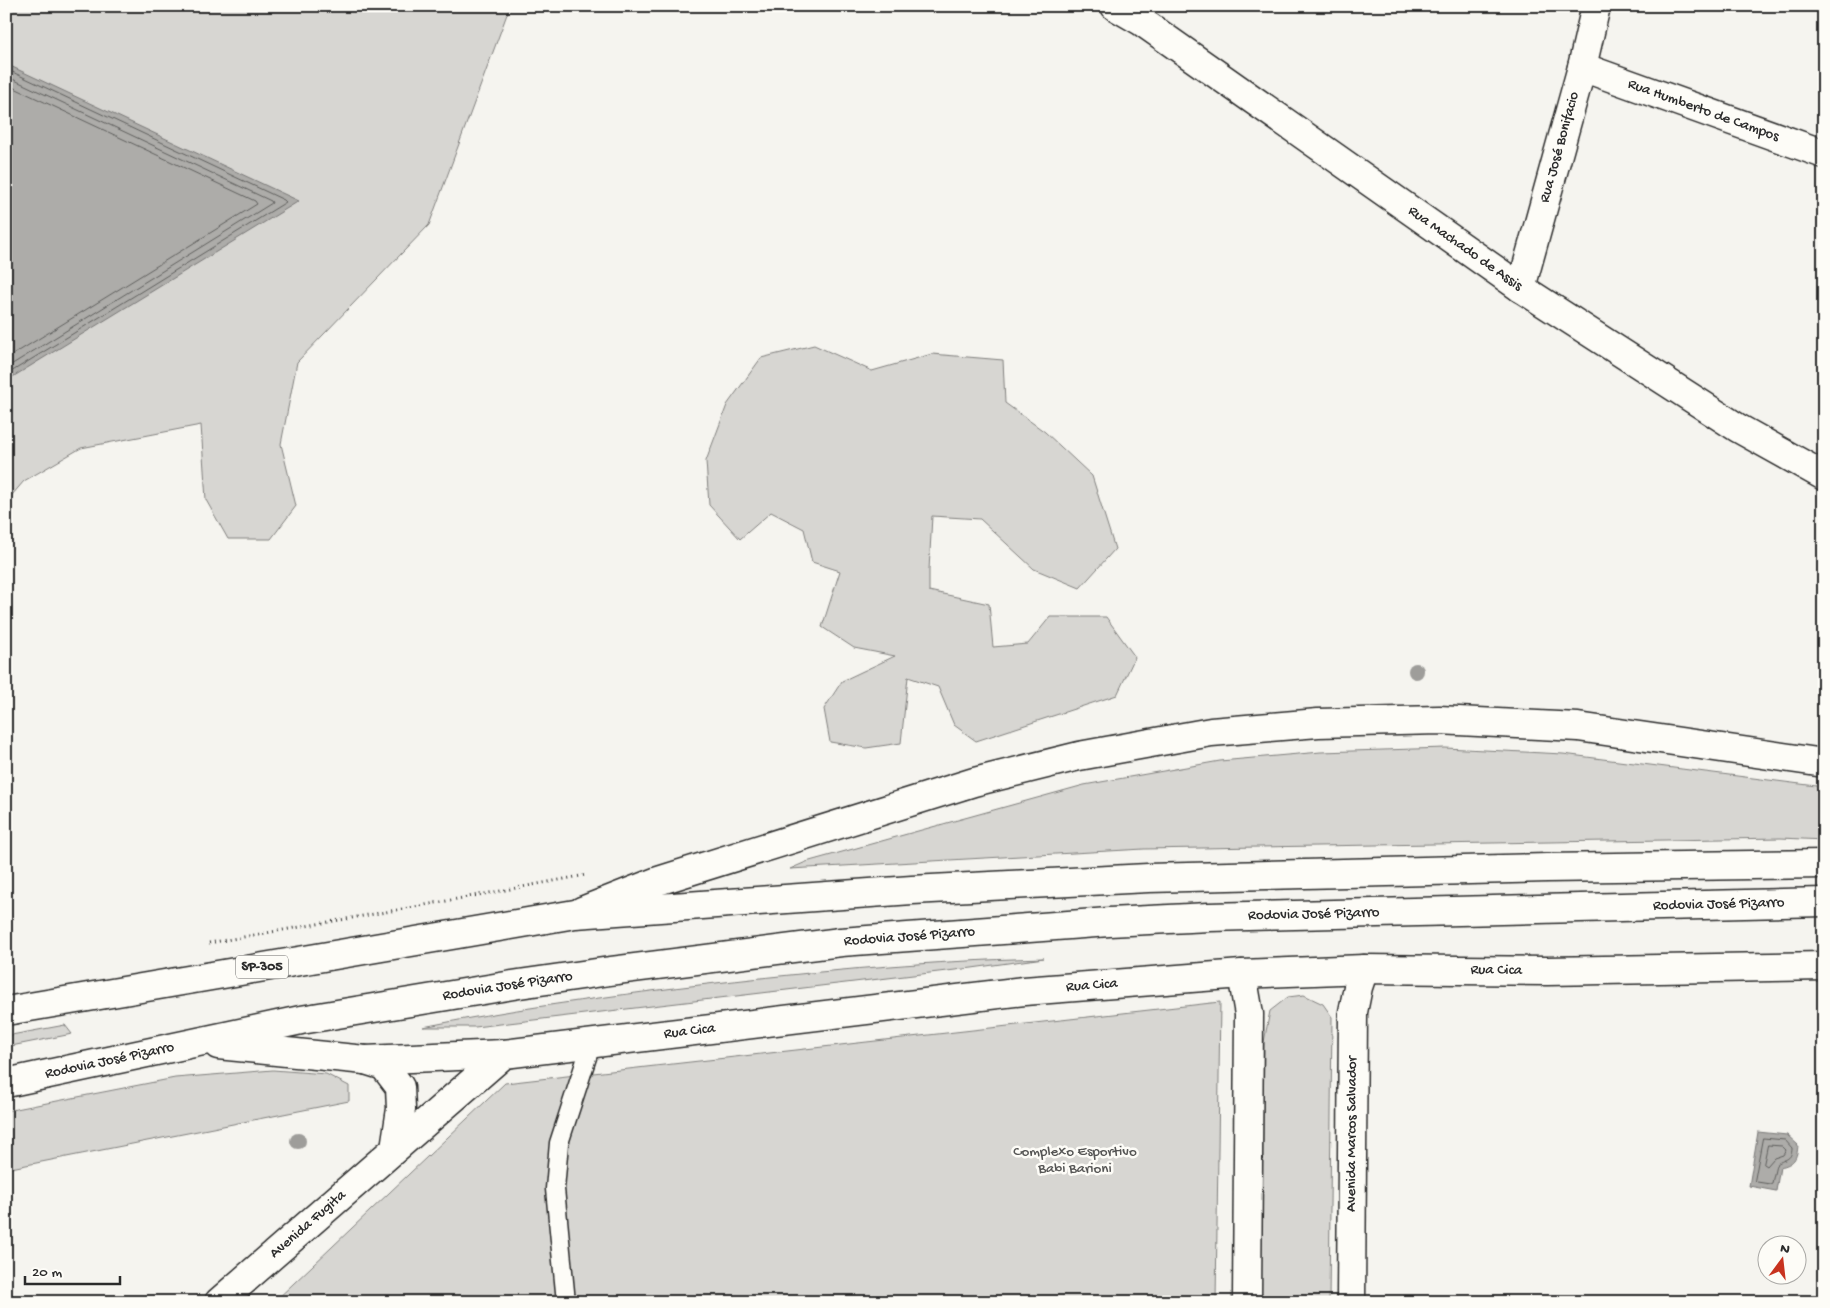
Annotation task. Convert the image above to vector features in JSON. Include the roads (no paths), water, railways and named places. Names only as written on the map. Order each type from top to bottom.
[{"type":"street","name":"Rua Machado de Assis","points":[[1115,6],[1138,14],[1521,288],[1738,428],[1824,476]]},
{"type":"street","name":"Rua José Bonifacio","points":[[1521,288],[1582,67],[1596,6]]},
{"type":"street","name":"Rua Humberto de Campos","points":[[1582,67],[1824,154]]},
{"type":"street","points":[[575,914],[658,881],[974,782],[1079,756],[1211,732],[1318,723],[1439,720],[1578,727],[1824,763]]},
{"type":"street","points":[[575,914],[912,890],[1148,878],[1537,868],[1824,864]]},
{"type":"street","name":"Rodovia José Pizarro","points":[[6,1083],[189,1042],[301,1020],[510,985],[841,942],[1109,922],[1209,917],[1824,902]]},
{"type":"street","name":"SP-305","points":[[6,1012],[575,914]]},
{"type":"street","name":"Rua Cica","points":[[365,1060],[504,1054],[591,1045],[1024,991],[1242,974],[1364,969],[1547,971],[1824,966]]},
{"type":"street","name":"Avenida Marcos Salvador","points":[[1350,1302],[1353,1012],[1364,969]]},
{"type":"street","points":[[1242,974],[1249,1014],[1247,1302]]},
{"type":"street","points":[[189,1042],[365,1060],[384,1066],[400,1087],[401,1109],[395,1148]]},
{"type":"street","name":"Avenida Fugita","points":[[219,1302],[504,1054]]},
{"type":"lane","points":[[566,1302],[555,1189],[559,1143],[591,1045]]},
{"type":"water","points":[[6,64],[299,201],[6,381]]},
{"type":"water","points":[[1758,1132],[1787,1135],[1798,1145],[1794,1160],[1780,1167],[1776,1191],[1749,1186]]},
{"type":"park label","name":"Complexo Esportivo Babi Barioni","points":[[1075,1160]]}]
